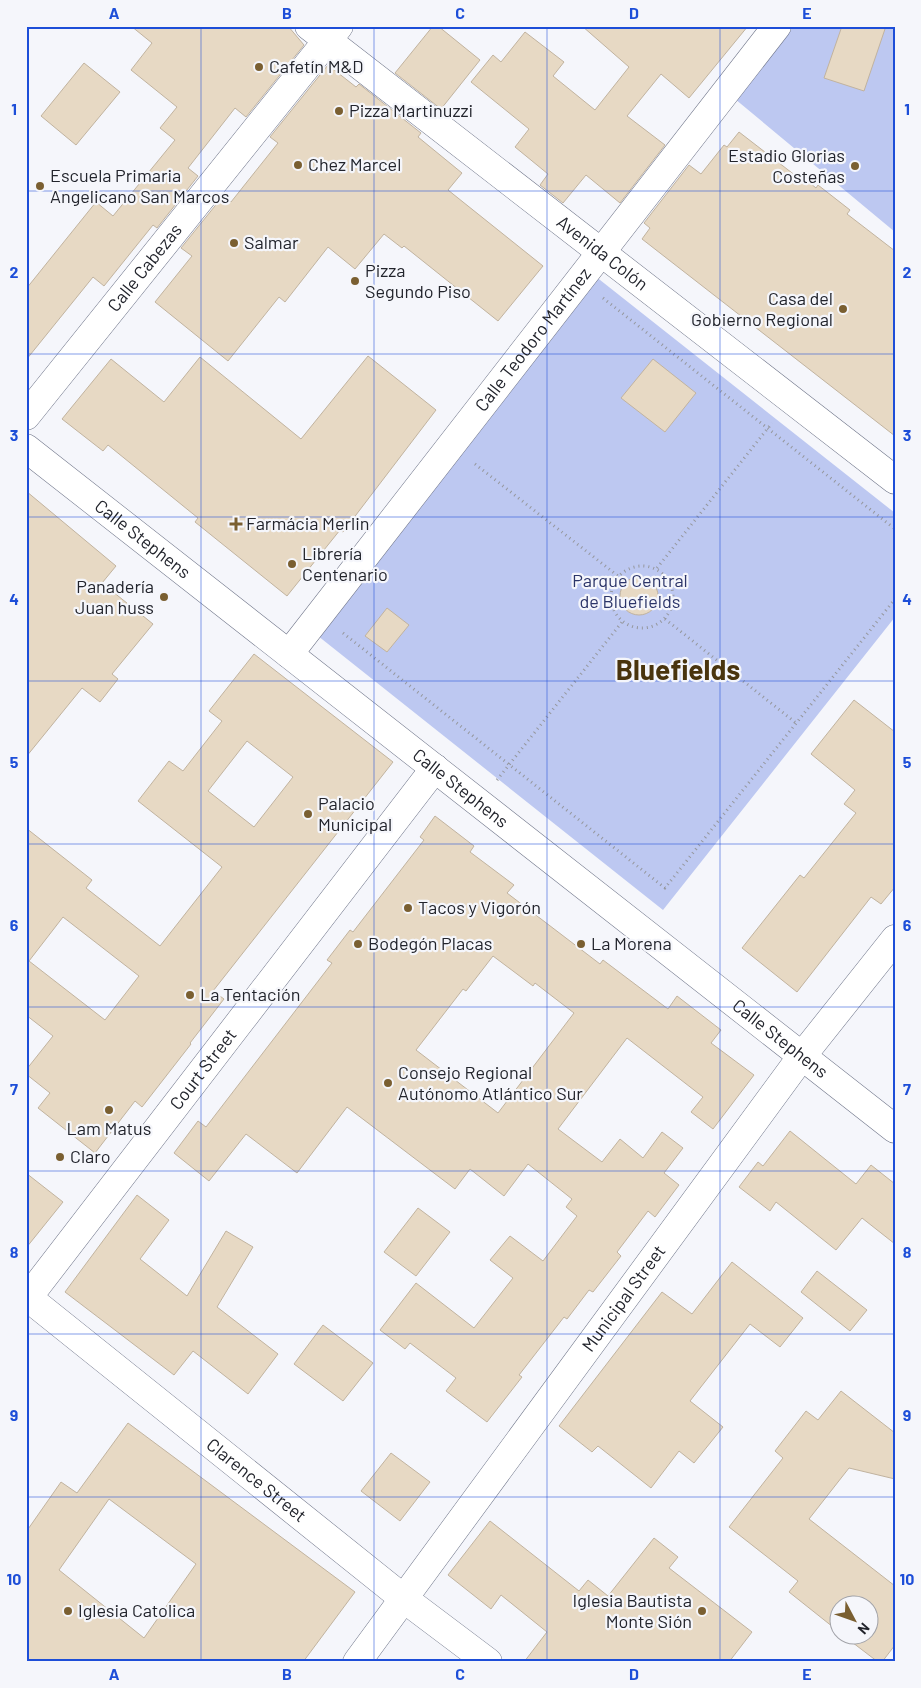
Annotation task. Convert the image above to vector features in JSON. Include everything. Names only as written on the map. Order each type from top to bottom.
[{"type":"street","name":"Calle Teodoro Martínez","points":[[290,654],[777,26]]},
{"type":"street","name":"Avenida Colón","points":[[325,31],[603,252],[895,480]]},
{"type":"street","name":"Calle Cabezas","points":[[26,416],[325,31]]},
{"type":"street","name":"Calle Stephens","points":[[26,448],[895,1129]]},
{"type":"street","name":"Court Street","points":[[27,1298],[435,768]]},
{"type":"street","name":"Municipal Street","points":[[357,1662],[802,1056],[895,939]]},
{"type":"street","name":"Clarence Street","points":[[27,1298],[403,1598],[488,1662]]},
{"type":"path","points":[[596,305],[602,297],[895,529]]},
{"type":"path","points":[[657,568],[791,399]]},
{"type":"path","points":[[472,461],[618,576]]},
{"type":"path","points":[[644,565],[657,568],[668,579],[673,592],[672,606],[665,619],[656,626],[643,629],[631,627],[622,622],[613,610],[610,599],[612,587],[618,576],[629,568],[644,565]]},
{"type":"path","points":[[339,630],[665,888],[895,599]]},
{"type":"path","points":[[665,619],[796,723]]},
{"type":"path","points":[[479,803],[622,622]]},
{"type":"green space","name":"Estadio Glorias Costeñas","points":[[792,26],[895,26],[895,232],[735,99]]},
{"type":"green space","name":"Parque Central de Bluefields","points":[[595,276],[895,513],[895,617],[663,910],[313,632]]},
{"type":"building","points":[[131,26],[288,26],[304,45],[246,117],[235,108],[188,168],[198,176],[157,228],[153,225],[104,286],[93,277],[26,360],[26,289],[96,202],[113,216],[175,140],[160,128],[177,107],[131,70],[152,43]]},
{"type":"building","points":[[433,26],[438,26],[480,60],[441,109],[395,73]]},
{"type":"building","points":[[582,26],[748,26],[689,98],[661,74],[627,116],[665,145],[620,203],[586,175],[563,203],[540,185],[548,174],[515,147],[529,129],[471,82],[493,55],[501,62],[525,32],[564,62],[553,76],[595,110],[629,67]]},
{"type":"building","points":[[842,26],[886,26],[864,91],[824,78]]},
{"type":"building","points":[[84,63],[120,92],[76,145],[41,116]]},
{"type":"building","points":[[328,65],[356,87],[359,84],[421,133],[418,137],[462,173],[448,190],[543,266],[498,321],[404,246],[402,248],[384,234],[355,269],[328,247],[285,302],[279,297],[228,361],[155,302],[192,256],[181,248],[223,196],[231,202],[278,143],[270,137]]},
{"type":"building","points":[[739,132],[796,176],[798,173],[816,188],[818,185],[850,210],[847,214],[895,251],[895,436],[642,239],[650,228],[644,223],[689,165],[701,174],[724,145],[727,147]]},
{"type":"building","points":[[368,356],[436,410],[343,532],[340,530],[287,596],[195,522],[198,518],[108,445],[103,451],[62,419],[111,359],[164,402],[200,357],[301,439]]},
{"type":"building","points":[[653,359],[696,393],[665,432],[621,398]]},
{"type":"building","points":[[26,491],[116,566],[102,583],[153,624],[112,674],[118,679],[100,702],[82,688],[26,757]]},
{"type":"building","points":[[639,577],[652,583],[658,596],[652,609],[639,615],[626,609],[620,596],[626,583]]},
{"type":"building","points":[[387,608],[409,625],[387,652],[365,636]]},
{"type":"building","points":[[254,654],[393,762],[213,991],[224,999],[191,1044],[142,1107],[135,1101],[95,1153],[38,1108],[50,1093],[26,1074],[26,1070],[53,1036],[26,1015],[26,828],[92,880],[86,888],[160,946],[222,867],[138,801],[169,761],[183,771],[222,721],[209,711]],"holes":[[[247,741],[293,777],[254,827],[208,791]],[[63,917],[139,976],[105,1020],[29,961]]]},
{"type":"building","points":[[854,700],[895,732],[895,887],[881,904],[871,897],[797,992],[742,948],[800,875],[804,878],[856,813],[844,804],[855,790],[811,754]]},
{"type":"building","points":[[435,816],[474,846],[470,852],[514,885],[507,893],[600,964],[603,960],[668,1009],[677,996],[721,1030],[711,1043],[754,1075],[713,1129],[691,1112],[703,1097],[627,1038],[558,1129],[602,1162],[620,1139],[643,1158],[662,1132],[683,1148],[664,1173],[679,1185],[655,1217],[648,1211],[617,1252],[621,1256],[593,1292],[589,1290],[567,1319],[564,1317],[519,1375],[522,1377],[487,1422],[446,1391],[456,1378],[410,1343],[405,1349],[380,1330],[416,1283],[474,1328],[513,1278],[490,1260],[510,1236],[543,1261],[577,1216],[566,1207],[572,1199],[528,1164],[504,1196],[470,1169],[455,1189],[347,1107],[297,1173],[246,1134],[209,1181],[174,1153],[198,1121],[206,1127],[332,963],[327,960],[350,930],[353,932],[424,840],[420,837]],"holes":[[[493,956],[533,986],[535,983],[574,1013],[498,1113],[416,1050],[463,989],[466,991]]]},
{"type":"building","points":[[790,1131],[856,1184],[871,1165],[895,1184],[895,1244],[862,1218],[836,1250],[776,1202],[770,1211],[739,1187],[758,1162],[763,1166]]},
{"type":"building","points":[[26,1173],[63,1202],[26,1248]]},
{"type":"building","points":[[137,1195],[169,1220],[140,1259],[187,1296],[226,1231],[253,1247],[217,1307],[278,1354],[248,1394],[193,1351],[174,1375],[65,1292]]},
{"type":"building","points":[[418,1208],[450,1232],[416,1276],[384,1252]]},
{"type":"building","points":[[732,1262],[803,1318],[780,1347],[750,1324],[690,1401],[723,1427],[694,1463],[679,1451],[651,1488],[598,1446],[592,1452],[559,1426],[662,1292],[692,1314]]},
{"type":"building","points":[[817,1271],[867,1310],[850,1331],[801,1292]]},
{"type":"building","points":[[323,1325],[373,1363],[343,1401],[294,1364]]},
{"type":"building","points":[[841,1391],[895,1433],[895,1479],[849,1468],[809,1519],[895,1586],[895,1645],[882,1662],[878,1662],[857,1646],[878,1646],[878,1596],[828,1596],[828,1623],[789,1592],[798,1581],[729,1527],[783,1458],[775,1451],[806,1411],[818,1420]]},
{"type":"building","points":[[128,1423],[355,1592],[303,1662],[26,1662],[26,1532],[61,1482],[77,1493]],"holes":[[[109,1499],[196,1564],[144,1638],[59,1570]]]},
{"type":"building","points":[[391,1453],[430,1482],[400,1521],[361,1491]]},
{"type":"building","points":[[490,1521],[579,1591],[588,1580],[608,1596],[654,1538],[678,1557],[669,1568],[752,1632],[729,1662],[524,1662],[547,1632],[501,1595],[491,1609],[448,1575]]},
{"type":"place","name":"Cafetín M&D","points":[[259,67]]},
{"type":"place","name":"Pizza Martinuzzi","points":[[339,111]]},
{"type":"place","name":"Chez Marcel","points":[[298,165]]},
{"type":"place","name":"Estadio Glorias Costeñas","points":[[855,166]]},
{"type":"place","name":"Escuela Primaria Angelicano San Marcos","points":[[40,186]]},
{"type":"place","name":"Salmar","points":[[234,243]]},
{"type":"place","name":"Pizza Segundo Piso","points":[[355,281]]},
{"type":"place","name":"Casa del Gobierno Regional","points":[[843,309]]},
{"type":"place","name":"Farmácia Merlin","points":[[236,524]]},
{"type":"place","name":"Librería Centenario","points":[[292,564]]},
{"type":"place","name":"Panadería Juan huss","points":[[164,597]]},
{"type":"place","name":"Palacio Municipal","points":[[308,814]]},
{"type":"place","name":"Tacos y Vigorón","points":[[408,908]]},
{"type":"place","name":"Bodegón Placas","points":[[358,944]]},
{"type":"place","name":"La Morena","points":[[581,944]]},
{"type":"place","name":"La Tentación","points":[[190,995]]},
{"type":"place","name":"Consejo Regional Autónomo Atlántico Sur","points":[[388,1083]]},
{"type":"place","name":"Lam Matus","points":[[109,1110]]},
{"type":"place","name":"Claro","points":[[60,1157]]},
{"type":"place","name":"Iglesia Catolica","points":[[68,1611]]},
{"type":"place","name":"Iglesia Bautista Monte Sión","points":[[702,1611]]},
{"type":"district","name":"Bluefields","points":[[678,670]]}]
